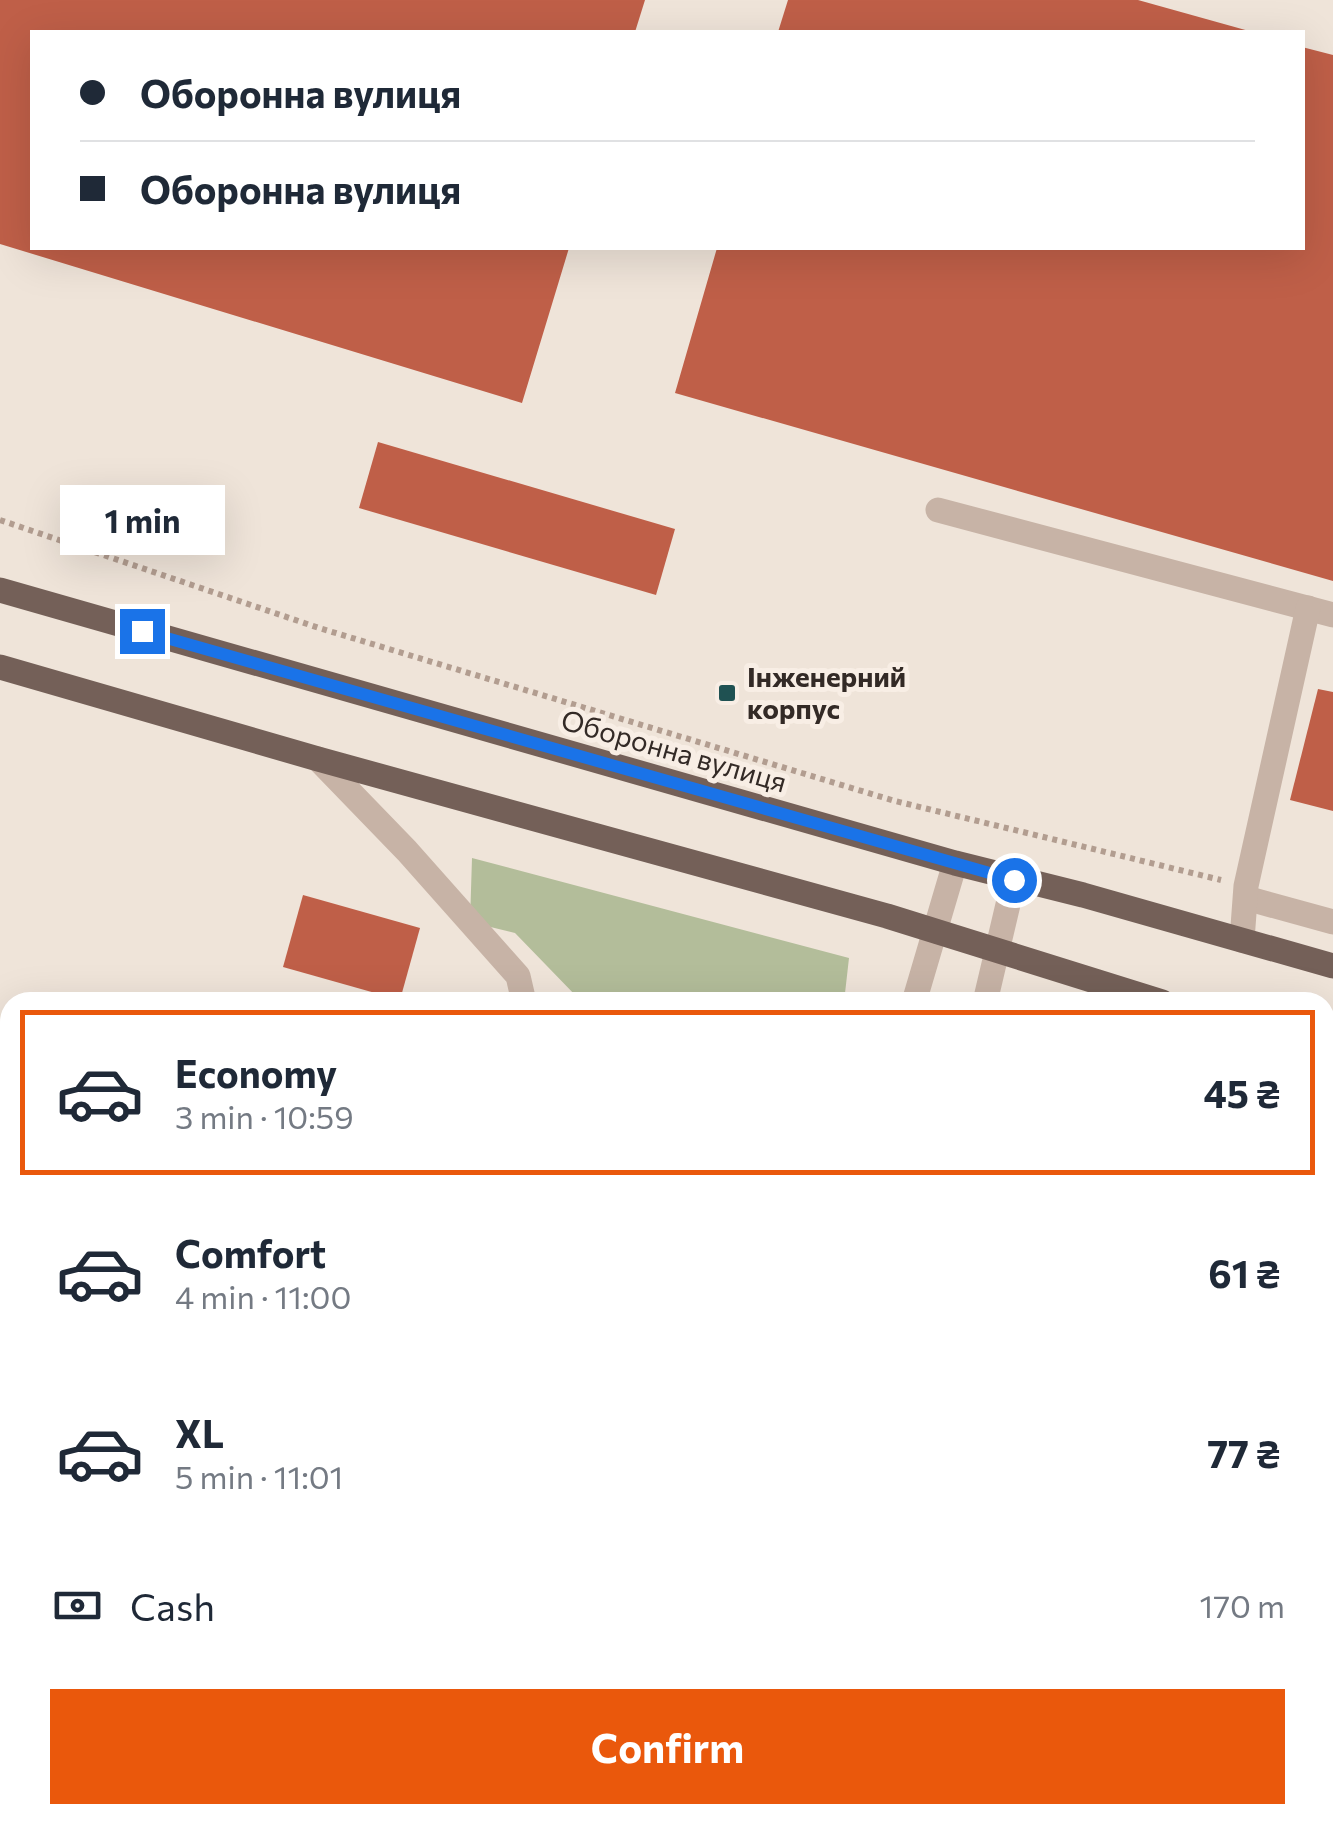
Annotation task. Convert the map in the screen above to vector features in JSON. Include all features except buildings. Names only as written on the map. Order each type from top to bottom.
[{"type":"main road","name":"Оборонна вулиця","points":[[0,590],[1014,880],[1083,895],[1333,966]]},
{"type":"main road","points":[[0,666],[318,759],[936,930],[1131,992]]},
{"type":"street","points":[[938,510],[1321,612],[1246,892],[1242,940]]},
{"type":"street","points":[[318,759],[518,976],[522,992]]},
{"type":"street","points":[[917,992],[955,863]]},
{"type":"street","points":[[987,992],[1014,880]]},
{"type":"street","points":[[1246,892],[1333,922]]},
{"type":"path","points":[[0,520],[318,628],[896,802],[1246,892]]},
{"type":"green space","points":[[472,858],[849,958],[845,992],[572,992],[515,933],[470,922]]},
{"type":"place","name":"Інженерний корпус","points":[[727,693]]},
{"type":"route","points":[[142,631],[1014,880]]}]
